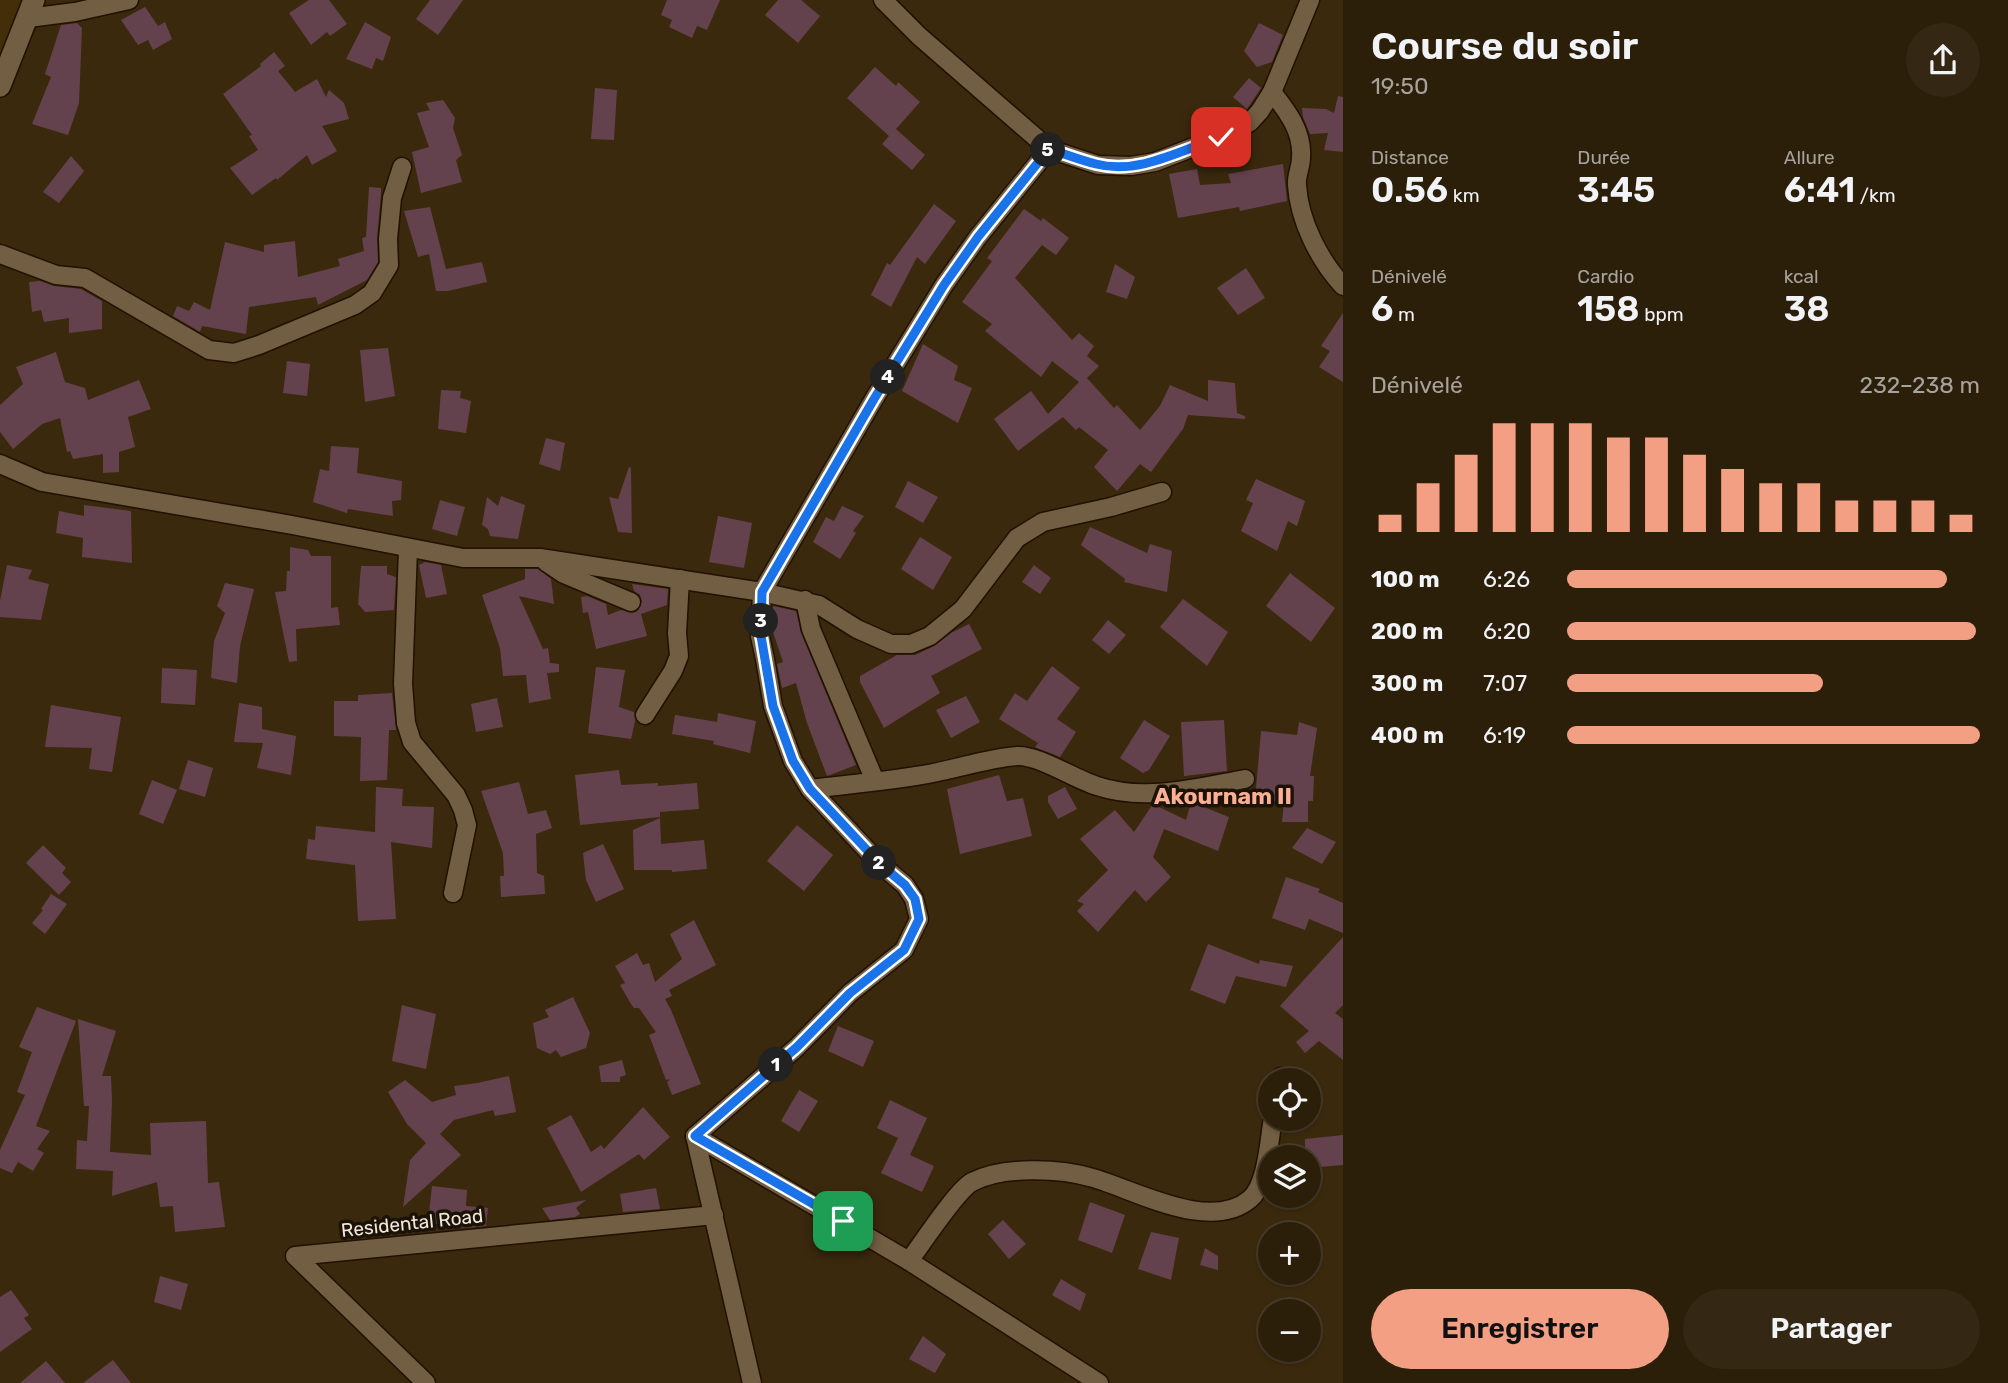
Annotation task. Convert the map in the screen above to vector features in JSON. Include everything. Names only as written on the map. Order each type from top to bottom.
[{"type":"street","points":[[0,86],[31,9],[75,12],[128,0]]},
{"type":"street","points":[[883,0],[919,36],[1049,149],[1098,165],[1131,166],[1155,162],[1236,131],[1250,122],[1272,92],[1310,0]]},
{"type":"street","points":[[1272,92],[1292,116],[1302,145],[1296,181],[1300,207],[1312,238],[1343,286]]},
{"type":"street","points":[[695,1136],[797,1047],[850,993],[904,950],[919,919],[915,899],[905,885],[880,864],[810,789],[793,761],[773,706],[761,636],[762,592],[944,285],[978,237],[1049,149]]},
{"type":"street","points":[[0,254],[55,275],[85,278],[209,350],[234,353],[355,305],[372,293],[389,265],[388,239],[393,198],[402,167]]},
{"type":"street","points":[[0,464],[42,482],[292,525],[408,549],[463,558],[540,558],[805,600],[891,644],[911,644],[930,636],[963,609],[1017,538],[1042,522],[1111,508],[1161,492]]},
{"type":"street","points":[[408,549],[403,684],[406,723],[412,741],[446,782],[463,810],[467,825],[453,892]]},
{"type":"street","points":[[540,558],[565,574],[631,602]]},
{"type":"street","points":[[645,715],[673,671],[679,656],[677,633],[680,579]]},
{"type":"street","points":[[805,600],[811,629],[875,781]]},
{"type":"street","points":[[810,789],[931,774],[1019,756],[1097,786],[1125,792],[1174,792],[1245,779]]},
{"type":"street","points":[[909,1261],[943,1214],[970,1183],[1001,1173],[1041,1171],[1090,1177],[1178,1208],[1210,1213],[1239,1205],[1251,1199],[1262,1179],[1271,1131]]},
{"type":"street","points":[[695,1136],[752,1383]]},
{"type":"street","points":[[695,1136],[909,1261],[1099,1383]]},
{"type":"street","name":"Residental Road","points":[[426,1383],[295,1256],[714,1215]]},
{"type":"shaded area","points":[[0,0],[30,0],[0,69]]},
{"type":"building","points":[[309,0],[329,0],[347,24],[330,36],[327,32],[311,45],[289,13]]},
{"type":"building","points":[[430,0],[463,0],[438,35],[416,19]]},
{"type":"building","points":[[667,0],[720,0],[707,30],[697,26],[692,38],[669,27],[672,20],[661,15]]},
{"type":"building","points":[[778,0],[801,0],[820,16],[798,43],[765,15]]},
{"type":"building","points":[[145,7],[158,26],[165,22],[172,39],[153,50],[148,40],[138,45],[121,20]]},
{"type":"building","points":[[365,22],[391,37],[383,61],[376,58],[372,69],[346,59]]},
{"type":"building","points":[[77,23],[82,28],[79,103],[68,135],[32,124],[51,77],[45,74],[61,25]]},
{"type":"building","points":[[1259,23],[1283,35],[1272,62],[1257,67],[1244,51]]},
{"type":"building","points":[[274,52],[285,66],[278,71],[295,92],[317,79],[326,97],[329,90],[344,103],[349,119],[322,126],[337,151],[312,165],[307,155],[277,180],[276,178],[252,195],[230,168],[258,150],[249,136],[252,135],[223,94],[261,66]]},
{"type":"building","points":[[875,67],[896,86],[898,82],[920,102],[896,129],[925,155],[912,170],[882,144],[889,136],[847,98]]},
{"type":"building","points":[[1249,78],[1261,88],[1247,109],[1233,97]]},
{"type":"building","points":[[595,88],[617,90],[614,140],[591,139]]},
{"type":"building","points":[[1338,96],[1343,97],[1343,152],[1324,150],[1328,133],[1310,134],[1302,108],[1326,109],[1334,113]]},
{"type":"building","points":[[443,100],[455,118],[453,128],[462,155],[456,160],[462,182],[421,193],[412,152],[429,147],[417,113],[430,110],[426,103]]},
{"type":"building","points":[[71,156],[84,171],[59,203],[43,192]]},
{"type":"building","points":[[1283,164],[1287,201],[1240,211],[1239,207],[1178,218],[1169,174],[1197,169],[1200,185],[1231,183],[1228,174]]},
{"type":"building","points":[[369,187],[381,188],[381,194],[378,262],[367,280],[318,305],[316,297],[249,307],[246,334],[202,326],[200,332],[173,316],[177,306],[189,311],[194,302],[210,310],[225,242],[264,252],[264,245],[295,241],[298,277],[340,266],[338,259],[364,251],[362,238],[366,237]]},
{"type":"building","points":[[934,204],[956,221],[925,264],[917,257],[891,307],[871,295],[887,263],[890,265]]},
{"type":"building","points":[[430,207],[446,269],[482,262],[487,282],[436,291],[429,254],[418,257],[404,211]]},
{"type":"building","points":[[1024,209],[1041,221],[1043,218],[1069,238],[1056,255],[1042,245],[1015,278],[1072,340],[1079,333],[1094,346],[1087,356],[1099,366],[1087,378],[1114,408],[1117,405],[1140,430],[1160,406],[1170,385],[1208,401],[1208,380],[1235,383],[1237,413],[1245,416],[1245,419],[1188,415],[1183,429],[1151,472],[1140,464],[1117,491],[1094,467],[1108,450],[1079,427],[1076,430],[1063,417],[1018,451],[994,419],[1031,391],[1048,414],[1079,382],[1052,361],[1041,377],[985,331],[992,324],[962,302],[992,261],[987,258]]},
{"type":"building","points":[[1115,264],[1135,277],[1127,299],[1106,292]]},
{"type":"building","points":[[1246,268],[1265,298],[1238,315],[1217,288]]},
{"type":"building","points":[[40,281],[54,286],[81,289],[102,301],[102,329],[69,333],[69,318],[44,322],[41,310],[32,312],[29,282]]},
{"type":"building","points":[[1343,313],[1343,382],[1319,367],[1330,351],[1321,346]]},
{"type":"building","points":[[923,344],[958,366],[954,380],[972,388],[958,423],[902,391]]},
{"type":"building","points":[[388,348],[395,396],[365,402],[360,350]]},
{"type":"building","points":[[56,352],[65,382],[85,388],[88,400],[139,380],[151,409],[128,417],[135,447],[119,452],[119,472],[103,473],[103,454],[73,459],[70,451],[67,452],[60,418],[42,424],[13,449],[0,432],[0,405],[23,384],[16,367]]},
{"type":"building","points":[[287,361],[310,364],[307,396],[283,393]]},
{"type":"building","points":[[441,390],[461,391],[460,398],[471,401],[466,433],[438,429]]},
{"type":"building","points":[[546,438],[565,443],[560,471],[539,464]]},
{"type":"building","points":[[331,446],[359,448],[357,473],[402,481],[401,500],[392,501],[393,516],[348,509],[347,513],[313,502],[320,469],[329,471]]},
{"type":"building","points":[[629,467],[632,533],[618,532],[609,497],[618,499]]},
{"type":"building","points":[[1256,479],[1305,501],[1297,526],[1288,521],[1277,551],[1241,531],[1253,503],[1246,500]]},
{"type":"building","points":[[908,481],[938,497],[923,523],[895,507]]},
{"type":"building","points":[[501,496],[525,505],[518,539],[490,536],[488,529],[482,525],[487,497],[498,506]]},
{"type":"building","points":[[440,500],[465,507],[457,536],[432,529]]},
{"type":"building","points":[[84,505],[131,511],[132,563],[82,557],[83,538],[56,533],[59,511],[84,516]]},
{"type":"building","points":[[842,506],[864,516],[853,531],[856,533],[840,559],[813,542],[826,517],[834,521]]},
{"type":"building","points":[[718,516],[752,523],[744,568],[709,562]]},
{"type":"building","points":[[1090,527],[1147,553],[1150,544],[1172,551],[1167,592],[1124,582],[1125,579],[1081,545]]},
{"type":"building","points":[[920,537],[952,557],[933,590],[901,569]]},
{"type":"building","points":[[290,547],[308,550],[311,556],[331,556],[331,608],[338,607],[340,625],[296,629],[297,661],[289,662],[275,592],[286,591],[287,571],[290,571]]},
{"type":"building","points":[[425,562],[441,565],[447,594],[426,598],[419,565]]},
{"type":"building","points":[[7,565],[32,570],[28,579],[49,584],[41,620],[0,617],[0,601]]},
{"type":"building","points":[[1034,565],[1051,578],[1040,594],[1022,582]]},
{"type":"building","points":[[361,566],[387,566],[387,574],[396,577],[394,610],[365,612],[358,604]]},
{"type":"building","points":[[525,569],[538,569],[551,579],[554,604],[519,596],[543,649],[548,648],[550,663],[559,664],[559,672],[547,673],[551,699],[529,703],[526,675],[503,676],[500,648],[482,595],[525,579]]},
{"type":"building","points":[[1290,573],[1335,608],[1311,642],[1266,606]]},
{"type":"building","points":[[225,583],[254,589],[240,646],[237,683],[211,678],[214,641],[225,613],[217,606]]},
{"type":"building","points":[[632,584],[668,589],[667,605],[641,614],[647,636],[596,649],[588,612],[583,613],[581,597],[587,596],[606,604],[608,615],[621,610],[633,613],[638,611],[642,601]]},
{"type":"building","points":[[1183,599],[1228,632],[1207,666],[1160,627]]},
{"type":"building","points":[[773,606],[796,611],[801,633],[856,765],[827,776],[807,723],[796,683],[782,688],[777,664],[783,662],[773,632]]},
{"type":"building","points":[[1108,620],[1126,635],[1109,654],[1092,640]]},
{"type":"building","points":[[969,624],[982,649],[931,676],[940,693],[884,728],[860,682],[860,676],[897,655],[915,655],[934,646]]},
{"type":"building","points":[[1052,666],[1080,688],[1057,719],[1076,732],[1060,757],[1035,747],[1038,743],[999,719],[1015,693],[1027,701]]},
{"type":"building","points":[[596,667],[625,670],[619,707],[634,712],[631,739],[588,733]]},
{"type":"building","points":[[162,668],[197,670],[195,705],[161,703]]},
{"type":"building","points":[[392,693],[396,730],[389,730],[387,780],[360,781],[361,737],[334,736],[334,701],[358,701],[358,695]]},
{"type":"building","points":[[966,696],[980,722],[951,738],[936,710]]},
{"type":"building","points":[[497,698],[503,727],[476,732],[471,704]]},
{"type":"building","points":[[239,703],[262,707],[262,729],[296,736],[291,775],[257,768],[263,743],[234,742]]},
{"type":"building","points":[[51,705],[121,717],[112,772],[89,769],[92,748],[45,747]]},
{"type":"building","points":[[718,713],[756,721],[750,753],[713,744],[714,741],[672,734],[675,715],[717,722]]},
{"type":"building","points":[[1144,720],[1170,736],[1149,770],[1143,773],[1120,758]]},
{"type":"building","points":[[1224,720],[1227,771],[1184,776],[1181,722]]},
{"type":"building","points":[[1299,722],[1317,728],[1310,776],[1314,776],[1313,801],[1308,801],[1308,822],[1282,822],[1284,802],[1255,800],[1261,731],[1297,735]]},
{"type":"building","points":[[188,760],[213,768],[205,797],[179,789]]},
{"type":"building","points":[[619,770],[621,785],[697,783],[699,809],[660,812],[660,817],[580,825],[575,775]]},
{"type":"building","points":[[999,775],[1007,801],[1023,798],[1032,836],[960,854],[947,789]]},
{"type":"building","points":[[152,780],[177,790],[163,824],[139,814]]},
{"type":"building","points":[[519,782],[528,814],[546,810],[552,828],[536,834],[537,873],[544,876],[545,894],[501,897],[503,853],[481,791]]},
{"type":"building","points":[[376,787],[403,789],[402,806],[434,807],[432,848],[391,842],[396,919],[358,921],[355,865],[306,859],[308,839],[315,840],[316,826],[375,832]]},
{"type":"building","points":[[1065,787],[1077,809],[1058,819],[1048,802],[1048,796]]},
{"type":"building","points":[[1191,802],[1229,817],[1218,851],[1164,829],[1153,857],[1171,877],[1146,902],[1135,890],[1098,932],[1077,911],[1084,904],[1077,901],[1108,870],[1080,839],[1115,810],[1134,832],[1153,804],[1186,820]]},
{"type":"building","points":[[660,818],[661,844],[704,840],[707,869],[672,872],[634,870],[633,830]]},
{"type":"building","points":[[797,825],[833,855],[804,891],[767,861]]},
{"type":"building","points":[[1307,828],[1336,842],[1322,864],[1292,848]]},
{"type":"building","points":[[603,844],[624,889],[596,902],[586,880],[583,853]]},
{"type":"building","points":[[43,845],[66,868],[62,873],[71,882],[59,895],[26,863]]},
{"type":"building","points":[[1286,877],[1320,889],[1318,892],[1343,903],[1343,933],[1309,919],[1305,930],[1272,918]]},
{"type":"building","points":[[51,894],[67,904],[45,934],[32,923]]},
{"type":"building","points":[[694,920],[716,965],[669,990],[672,996],[665,999],[701,1084],[672,1095],[667,1082],[670,1079],[666,1080],[649,1035],[656,1032],[639,1008],[634,1008],[631,1004],[620,985],[625,983],[615,966],[637,953],[643,965],[649,963],[655,982],[682,959],[670,934]]},
{"type":"building","points":[[1343,937],[1343,1005],[1335,1013],[1343,1019],[1343,1060],[1319,1041],[1305,1053],[1296,1042],[1309,1031],[1280,1006]]},
{"type":"building","points":[[1208,944],[1259,964],[1260,960],[1293,966],[1286,987],[1236,976],[1225,1004],[1190,990]]},
{"type":"building","points":[[573,997],[590,1033],[586,1048],[561,1057],[556,1050],[550,1054],[537,1048],[533,1023],[549,1017],[545,1010]]},
{"type":"building","points":[[402,1005],[436,1014],[426,1069],[392,1061]]},
{"type":"building","points":[[37,1007],[76,1021],[36,1126],[50,1131],[37,1149],[44,1153],[33,1171],[18,1162],[12,1173],[0,1168],[0,1150],[25,1095],[17,1092],[32,1052],[19,1047]]},
{"type":"building","points":[[78,1019],[116,1031],[102,1076],[111,1076],[110,1152],[151,1155],[150,1123],[206,1121],[208,1183],[219,1182],[225,1227],[175,1232],[173,1206],[160,1207],[157,1182],[112,1196],[113,1171],[76,1169],[77,1140],[87,1141],[89,1106],[84,1106]]},
{"type":"building","points":[[838,1026],[874,1041],[863,1067],[828,1051]]},
{"type":"building","points":[[622,1060],[626,1075],[620,1077],[620,1082],[601,1082],[599,1066]]},
{"type":"building","points":[[509,1076],[516,1112],[495,1116],[493,1110],[454,1120],[440,1134],[461,1155],[403,1207],[410,1160],[426,1143],[407,1124],[388,1092],[405,1080],[432,1102],[456,1095],[454,1086]]},
{"type":"building","points":[[799,1090],[818,1101],[799,1132],[781,1121]]},
{"type":"building","points":[[890,1100],[927,1118],[910,1155],[934,1166],[922,1192],[881,1173],[898,1138],[877,1128]]},
{"type":"building","points":[[643,1107],[670,1137],[644,1160],[639,1154],[581,1192],[547,1128],[571,1115],[591,1152],[601,1145],[604,1149]]},
{"type":"building","points":[[1343,1135],[1343,1165],[1321,1167],[1321,1145],[1305,1145],[1305,1139]]},
{"type":"building","points":[[432,1186],[467,1190],[466,1206],[488,1208],[486,1226],[466,1228],[428,1223]]},
{"type":"building","points":[[656,1188],[660,1209],[623,1212],[620,1194]]},
{"type":"building","points":[[586,1200],[576,1208],[580,1214],[575,1217],[550,1220],[542,1208]]},
{"type":"building","points":[[1090,1202],[1125,1215],[1112,1253],[1078,1240]]},
{"type":"building","points":[[1003,1220],[1026,1244],[1009,1259],[988,1234]]},
{"type":"building","points":[[1151,1232],[1179,1238],[1171,1280],[1138,1269]]},
{"type":"building","points":[[1205,1248],[1218,1256],[1218,1270],[1200,1265]]},
{"type":"building","points":[[160,1276],[188,1284],[181,1310],[154,1302]]},
{"type":"building","points":[[1061,1279],[1086,1294],[1080,1311],[1052,1295]]},
{"type":"building","points":[[11,1290],[29,1315],[24,1318],[32,1329],[0,1352],[0,1297]]},
{"type":"building","points":[[923,1336],[946,1354],[935,1373],[909,1359]]},
{"type":"building","points":[[113,1360],[131,1383],[83,1383]]},
{"type":"building","points":[[46,1361],[65,1383],[20,1383]]},
{"type":"district","name":"Akournam II","points":[[1223,796]]},
{"type":"route","points":[[843,1221],[695,1136],[797,1047],[850,993],[904,950],[919,919],[915,899],[905,885],[880,864],[810,789],[793,761],[773,706],[761,636],[762,592],[944,285],[978,237],[1049,149],[1098,165],[1131,166],[1155,162],[1221,137]]}]
